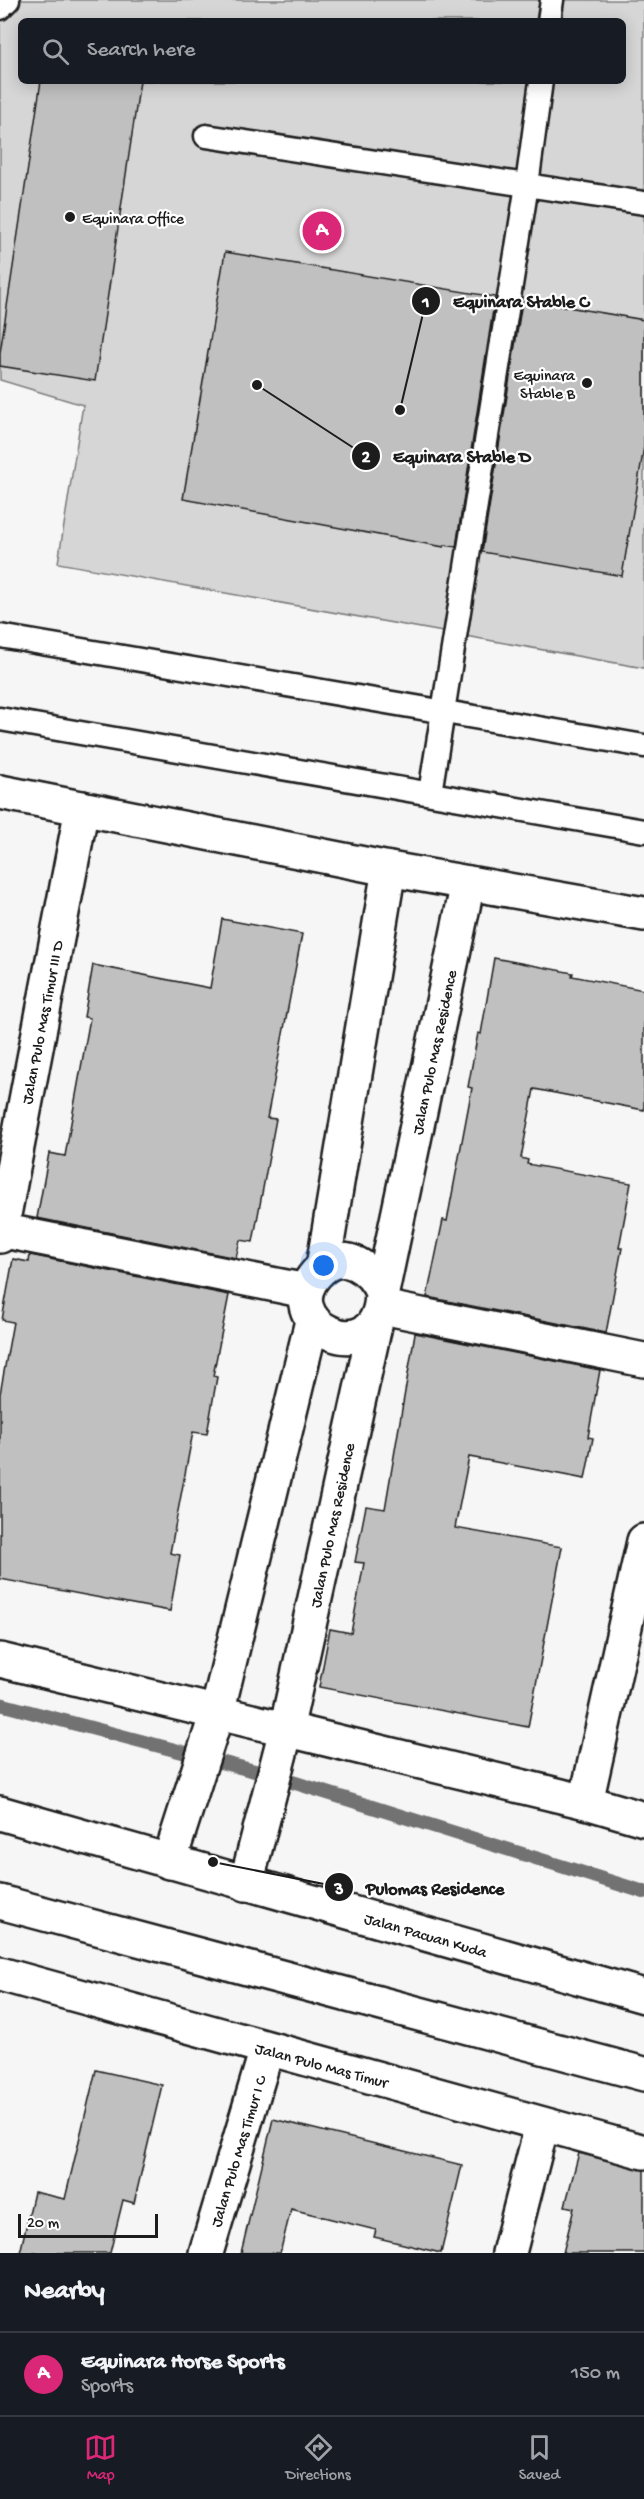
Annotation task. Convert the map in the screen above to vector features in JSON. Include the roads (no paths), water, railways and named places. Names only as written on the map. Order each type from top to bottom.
[{"type":"street","points":[[0,792],[389,869],[644,914]]},
{"type":"street","name":"Jalan Pulo Mas Timur III D","points":[[0,1232],[82,808]]},
{"type":"street","points":[[169,1862],[213,1725],[314,1293],[389,869]]},
{"type":"street","name":"Jalan Pulo Mas Residence","points":[[246,1884],[282,1742],[380,1307],[468,883]]},
{"type":"street","points":[[0,1232],[314,1293]]},
{"type":"street","points":[[337,1261],[352,1261],[366,1268],[376,1278],[380,1307],[366,1331],[352,1337],[337,1337],[323,1331],[314,1293],[337,1261]]},
{"type":"street","points":[[380,1307],[644,1360]]},
{"type":"street","points":[[586,1803],[644,1541]]},
{"type":"street","points":[[0,1660],[213,1725],[282,1742],[586,1803],[644,1819]]},
{"type":"street","name":"Jalan Pacuan Kuda","points":[[0,1813],[644,1996]]},
{"type":"street","points":[[0,1902],[644,2074]]},
{"type":"street","name":"Jalan Pulo Mas Timur","points":[[0,1974],[644,2152]]},
{"type":"street","name":"Jalan Pulo Mas Timur I C","points":[[206,2253],[267,2049]]},
{"type":"street","points":[[509,2253],[542,2125]]},
{"type":"lane","points":[[0,8],[8,0]]},
{"type":"lane","points":[[549,18],[552,0]]},
{"type":"lane","points":[[430,793],[527,185],[541,84]]},
{"type":"lane","points":[[206,136],[644,203]]},
{"type":"lane","points":[[0,636],[644,746]]},
{"type":"lane","points":[[0,719],[644,831]]},
{"type":"waterway","points":[[0,1704],[270,1775],[644,1892]]},
{"type":"place","name":"Equinara Office","points":[[70,217]]},
{"type":"place","name":"Equinara Horse Sports","points":[[322,231]]},
{"type":"place","name":"Equinara Stable B","points":[[587,383]]},
{"type":"place","name":"Equinara Stable D","points":[[257,385]]},
{"type":"place","name":"Equinara Stable C","points":[[400,410]]},
{"type":"place","name":"Pulomas Residence","points":[[213,1862]]}]
